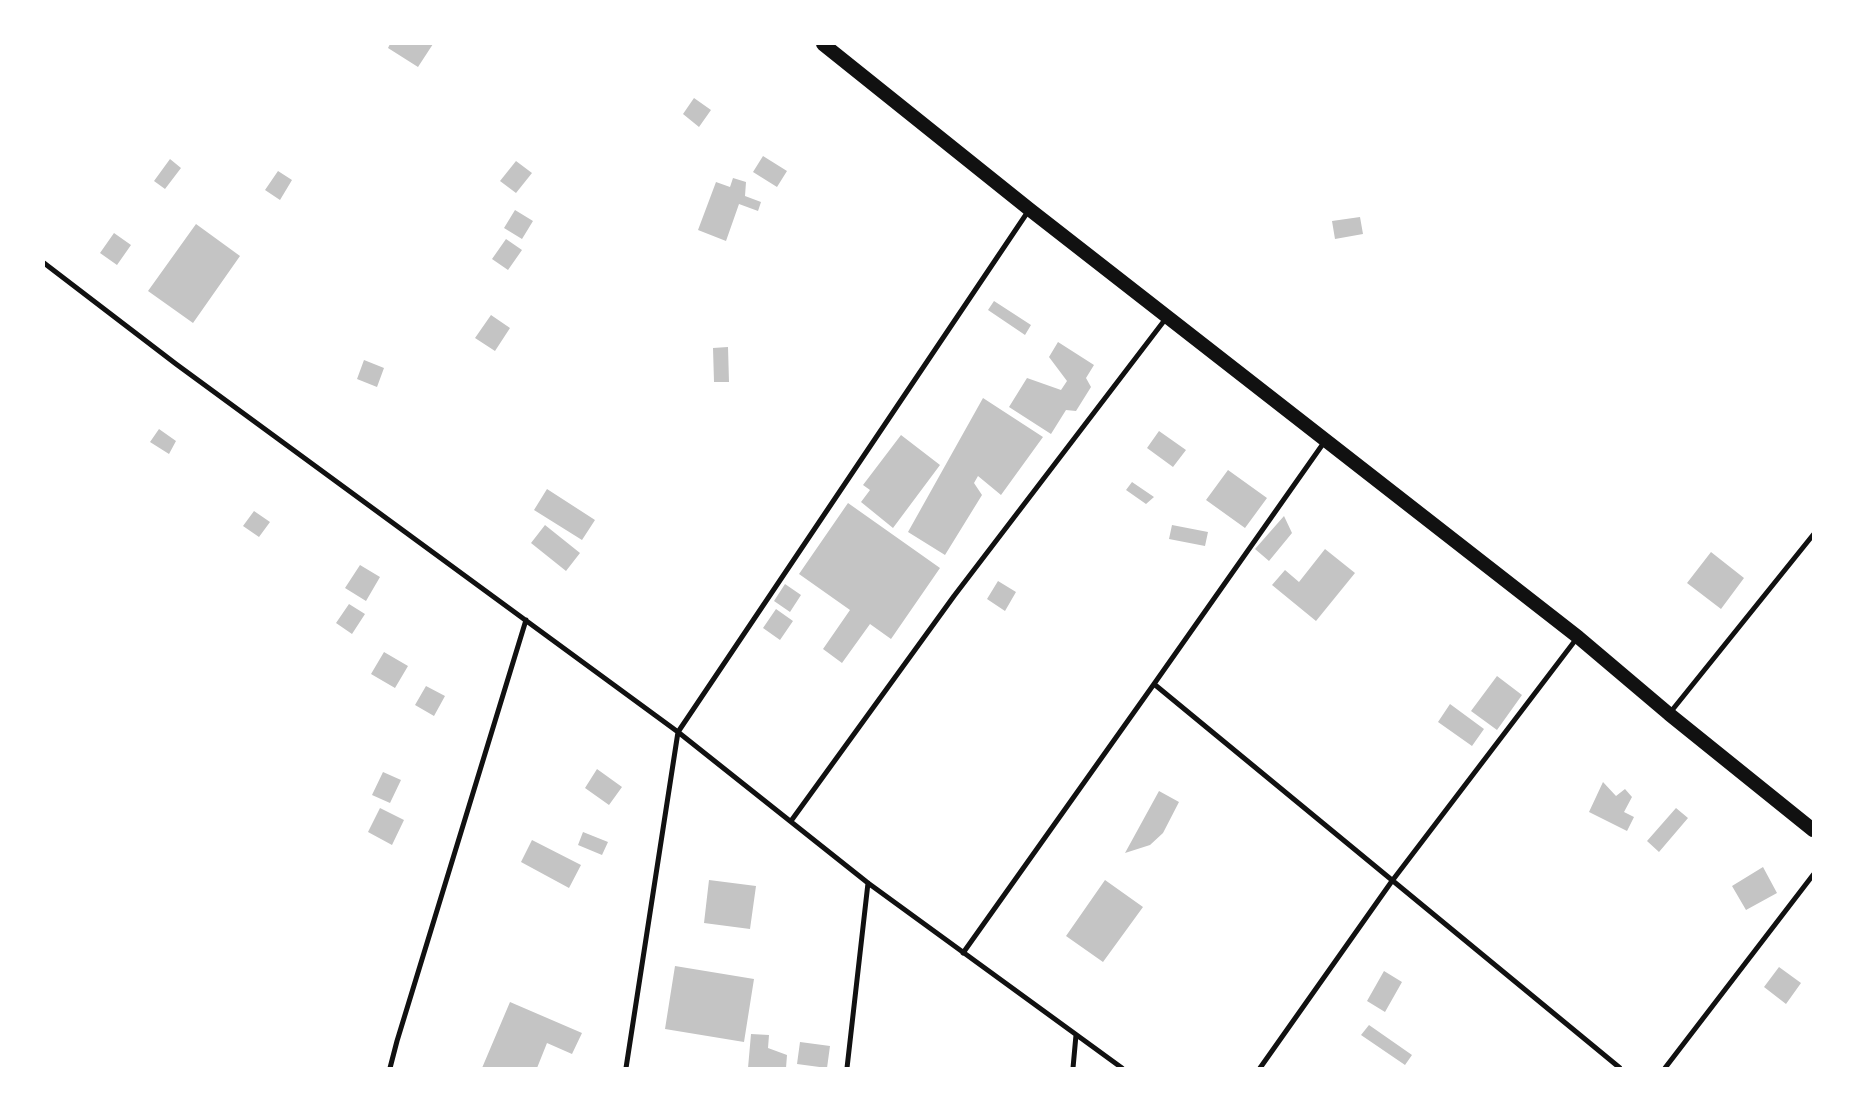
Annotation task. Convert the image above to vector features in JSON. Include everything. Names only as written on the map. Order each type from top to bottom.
[{"type":"highway","points":[[823,44],[1029,209],[1578,637],[1669,714],[1813,830]]},
{"type":"street","points":[[626,1068],[678,732],[1029,209]]},
{"type":"street","points":[[44,263],[184,370],[678,732],[868,883],[1122,1068]]},
{"type":"street","points":[[790,821],[954,596],[1168,316]]},
{"type":"street","points":[[963,953],[1326,440]]},
{"type":"street","points":[[1669,714],[1813,536]]},
{"type":"street","points":[[390,1068],[399,1032],[526,620]]},
{"type":"street","points":[[1260,1068],[1392,881],[1578,637]]},
{"type":"street","points":[[1154,684],[1620,1068]]},
{"type":"street","points":[[1665,1068],[1813,876]]},
{"type":"street","points":[[847,1068],[868,883]]},
{"type":"street","points":[[1073,1068],[1076,1035]]},
{"type":"building","points":[[390,44],[433,44],[418,67],[388,48]]},
{"type":"building","points":[[694,98],[711,110],[699,127],[683,114]]},
{"type":"building","points":[[763,156],[787,171],[777,187],[753,172]]},
{"type":"building","points":[[170,159],[181,168],[165,189],[154,181]]},
{"type":"building","points":[[516,161],[532,173],[516,193],[500,181]]},
{"type":"building","points":[[278,171],[292,180],[280,200],[265,190]]},
{"type":"building","points":[[733,178],[746,182],[745,196],[761,202],[758,211],[739,204],[726,241],[698,230],[716,182],[730,187]]},
{"type":"building","points":[[515,210],[533,221],[522,239],[504,228]]},
{"type":"building","points":[[1360,217],[1363,234],[1335,239],[1332,221]]},
{"type":"building","points":[[196,224],[240,256],[193,323],[148,291]]},
{"type":"building","points":[[114,233],[131,245],[117,265],[100,253]]},
{"type":"building","points":[[506,239],[522,250],[508,270],[492,259]]},
{"type":"building","points":[[994,301],[1031,325],[1025,335],[988,310]]},
{"type":"building","points":[[491,315],[510,328],[495,351],[475,338]]},
{"type":"building","points":[[1058,342],[1094,365],[1086,378],[1091,387],[1076,411],[1066,410],[1051,434],[1009,407],[1027,378],[1061,390],[1067,381],[1049,357]]},
{"type":"building","points":[[728,347],[729,382],[714,382],[713,348]]},
{"type":"building","points":[[364,360],[384,368],[377,387],[357,379]]},
{"type":"building","points":[[983,398],[1043,437],[1001,495],[978,476],[974,483],[982,495],[945,555],[908,532]]},
{"type":"building","points":[[159,429],[176,441],[169,454],[150,442]]},
{"type":"building","points":[[1159,431],[1186,450],[1173,467],[1147,448]]},
{"type":"building","points":[[901,435],[940,465],[893,528],[861,502],[870,490],[863,485]]},
{"type":"building","points":[[1228,470],[1267,498],[1245,528],[1206,500]]},
{"type":"building","points":[[1132,482],[1154,497],[1146,504],[1126,490]]},
{"type":"building","points":[[547,489],[595,520],[582,540],[534,510]]},
{"type":"building","points":[[848,503],[940,568],[891,639],[870,624],[842,663],[823,649],[850,610],[799,574]]},
{"type":"building","points":[[254,511],[270,522],[259,537],[243,526]]},
{"type":"building","points":[[1284,516],[1292,533],[1269,561],[1255,549]]},
{"type":"building","points":[[545,525],[580,553],[566,571],[531,543]]},
{"type":"building","points":[[1172,525],[1208,532],[1205,546],[1169,539]]},
{"type":"building","points":[[1325,549],[1355,573],[1316,621],[1272,585],[1285,570],[1299,582]]},
{"type":"building","points":[[1711,552],[1744,578],[1721,609],[1687,583]]},
{"type":"building","points":[[360,565],[380,577],[366,601],[345,588]]},
{"type":"building","points":[[998,581],[1016,592],[1005,611],[987,599]]},
{"type":"building","points":[[785,584],[801,595],[790,612],[774,601]]},
{"type":"building","points":[[349,604],[365,614],[352,634],[336,623]]},
{"type":"building","points":[[776,609],[793,621],[780,640],[763,628]]},
{"type":"building","points":[[384,652],[408,666],[395,688],[371,674]]},
{"type":"building","points":[[1497,676],[1522,695],[1497,730],[1471,711]]},
{"type":"building","points":[[426,686],[445,696],[434,716],[415,705]]},
{"type":"building","points":[[1450,704],[1484,729],[1472,746],[1438,722]]},
{"type":"building","points":[[597,769],[622,787],[609,805],[585,788]]},
{"type":"building","points":[[383,772],[401,780],[390,803],[372,795]]},
{"type":"building","points":[[1603,782],[1616,796],[1625,789],[1632,797],[1624,812],[1634,817],[1627,831],[1589,812]]},
{"type":"building","points":[[1159,791],[1179,802],[1163,833],[1150,845],[1125,853]]},
{"type":"building","points":[[380,808],[404,820],[392,845],[368,832]]},
{"type":"building","points":[[1676,808],[1688,818],[1659,852],[1647,841]]},
{"type":"building","points":[[583,832],[608,842],[602,855],[578,845]]},
{"type":"building","points":[[532,840],[581,865],[569,888],[521,862]]},
{"type":"building","points":[[1763,867],[1777,893],[1746,910],[1732,886]]},
{"type":"building","points":[[709,880],[756,886],[750,929],[704,923]]},
{"type":"building","points":[[1105,880],[1143,907],[1103,962],[1066,936]]},
{"type":"building","points":[[675,966],[754,979],[744,1042],[665,1029]]},
{"type":"building","points":[[1779,967],[1801,983],[1786,1004],[1764,987]]},
{"type":"building","points":[[1384,971],[1402,982],[1385,1012],[1367,1001]]},
{"type":"building","points":[[510,1002],[582,1033],[572,1054],[547,1043],[537,1068],[482,1068]]},
{"type":"building","points":[[1369,1025],[1412,1055],[1405,1065],[1361,1035]]},
{"type":"building","points":[[751,1034],[769,1035],[768,1048],[787,1055],[786,1068],[748,1068]]},
{"type":"building","points":[[800,1042],[830,1046],[827,1068],[797,1064]]}]
